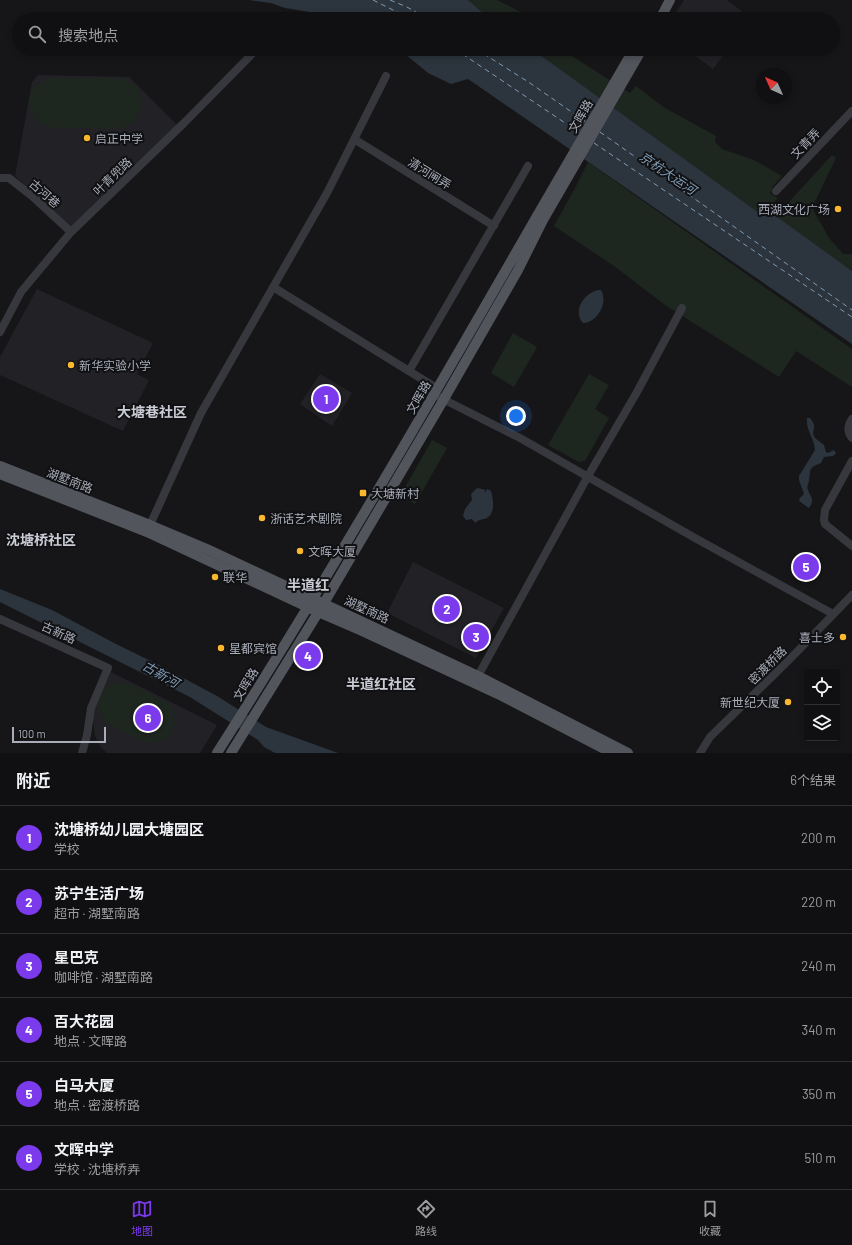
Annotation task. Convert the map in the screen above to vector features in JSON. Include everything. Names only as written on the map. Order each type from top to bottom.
[{"type":"main road","points":[[656,12],[663,0]]},
{"type":"main road","points":[[664,12],[670,0]]},
{"type":"main road","name":"文晖路","points":[[231,753],[321,608],[439,394],[540,218],[630,56]]},
{"type":"main road","name":"文晖路","points":[[540,218],[638,56]]},
{"type":"main road","name":"文晖路","points":[[218,753],[439,394]]},
{"type":"main road","name":"湖墅南路","points":[[0,466],[207,549],[313,598],[321,608],[362,631],[502,696],[612,753]]},
{"type":"main road","name":"湖墅南路","points":[[0,474],[148,532],[308,608],[321,608],[478,676],[628,753]]},
{"type":"street","name":"叶青兜路","points":[[0,332],[20,292],[71,232],[251,56]]},
{"type":"street","points":[[150,525],[201,413],[327,193],[386,76]]},
{"type":"street","name":"文青弄","points":[[776,191],[852,111]]},
{"type":"street","name":"清河闸弄","points":[[354,139],[494,226]]},
{"type":"street","points":[[409,371],[528,166]]},
{"type":"street","name":"古河巷","points":[[0,178],[9,178],[32,196],[71,232]]},
{"type":"street","points":[[273,287],[409,371],[439,394],[492,422],[695,538],[833,614]]},
{"type":"street","points":[[478,676],[588,476],[637,392],[682,308]]},
{"type":"street","points":[[852,419],[849,423],[848,430],[850,437],[852,438]]},
{"type":"street","points":[[852,461],[824,510],[825,524],[852,546]]},
{"type":"street","name":"密渡桥路","points":[[700,753],[710,737],[751,698],[852,595]]},
{"type":"street","name":"古新路","points":[[0,619],[108,668],[91,708],[87,735],[82,753]]},
{"type":"shaded area","points":[[468,0],[497,0],[521,12],[482,12]]},
{"type":"shaded area","points":[[684,0],[727,0],[743,12],[676,12]]},
{"type":"shaded area","points":[[542,56],[572,56],[630,93],[636,86],[665,108],[716,136],[715,142],[722,149],[754,160],[782,176],[773,186],[770,193],[778,198],[762,215]]},
{"type":"shaded area","points":[[695,56],[723,56],[713,69]]},
{"type":"shaded area","points":[[38,75],[129,77],[178,126],[72,228],[15,176],[32,82]]},
{"type":"shaded area","points":[[51,78],[118,78],[126,80],[135,86],[139,92],[142,106],[132,123],[120,128],[55,128],[44,125],[31,113],[29,104],[30,96],[34,88],[41,82]]},
{"type":"shaded area","points":[[832,155],[836,158],[812,208],[829,238],[843,254],[852,254],[852,271],[776,216]]},
{"type":"shaded area","points":[[588,162],[852,349],[852,387],[796,351],[779,377],[665,305],[614,266],[554,226]]},
{"type":"shaded area","name":"新华实验小学","points":[[37,289],[153,343],[137,374],[149,380],[123,431],[0,375],[0,357]]},
{"type":"shaded area","points":[[513,333],[537,347],[514,387],[491,373]]},
{"type":"shaded area","points":[[320,374],[352,393],[332,426],[300,404]]},
{"type":"shaded area","points":[[589,374],[609,385],[595,409],[609,418],[585,461],[579,462],[548,445]]},
{"type":"shaded area","points":[[432,440],[447,448],[415,504],[400,496]]},
{"type":"shaded area","points":[[413,562],[504,608],[476,658],[387,613]]},
{"type":"shaded area","points":[[111,672],[217,725],[200,753],[107,753],[100,746],[95,736],[92,711]]},
{"type":"shaded area","points":[[120,682],[147,692],[171,708],[174,714],[173,727],[166,737],[155,742],[143,741],[116,728],[105,720],[98,709],[100,695],[108,686]]},
{"type":"water","points":[[249,0],[468,0],[482,12],[310,12],[285,8],[271,3]]},
{"type":"water","name":"京杭大运河","points":[[407,56],[542,56],[762,215],[776,216],[852,271],[852,344],[468,79],[451,84],[428,73]]},
{"type":"water","points":[[601,290],[603,294],[602,307],[591,321],[583,323],[579,313],[581,303],[588,295]]},
{"type":"water","points":[[807,418],[810,418],[813,423],[813,434],[815,438],[824,445],[826,452],[828,453],[834,450],[836,453],[833,456],[824,457],[821,463],[814,466],[810,471],[807,487],[812,500],[809,508],[799,501],[804,494],[799,476],[815,450],[807,423]]},
{"type":"water","points":[[478,488],[485,490],[485,493],[487,489],[491,491],[493,509],[487,518],[479,520],[475,523],[472,519],[466,520],[463,516],[465,509],[472,500],[471,494]]},
{"type":"water","name":"古新河","points":[[0,589],[52,610],[159,665],[217,696],[266,727],[338,753],[275,753],[264,747],[258,740],[190,697],[0,602]]},
{"type":"ferry route","points":[[373,0],[397,12]]},
{"type":"ferry route","points":[[390,0],[416,12]]},
{"type":"ferry route","points":[[465,56],[580,133]]},
{"type":"ferry route","points":[[487,56],[530,83],[586,122]]},
{"type":"ferry route","points":[[600,132],[852,310]]},
{"type":"ferry route","points":[[594,143],[852,317]]},
{"type":"place","name":"启正中学","points":[[87,138]]},
{"type":"place","name":"西湖文化广场","points":[[838,209]]},
{"type":"place","name":"新华实验小学","points":[[71,365]]},
{"type":"place","name":"沈塘桥幼儿园大塘园区","points":[[326,399]]},
{"type":"place","name":"大塘新村","points":[[363,493]]},
{"type":"place","name":"浙话艺术剧院","points":[[262,518]]},
{"type":"place","name":"文晖大厦","points":[[300,551]]},
{"type":"place","name":"白马大厦","points":[[806,567]]},
{"type":"place","name":"联华","points":[[215,577]]},
{"type":"place","name":"苏宁生活广场","points":[[447,609]]},
{"type":"place","name":"星巴克","points":[[476,637]]},
{"type":"place","name":"喜士多","points":[[843,637]]},
{"type":"place","name":"星都宾馆","points":[[221,648]]},
{"type":"place","name":"百大花园","points":[[308,656]]},
{"type":"place","name":"新世纪大厦","points":[[788,702]]},
{"type":"place","name":"文晖中学","points":[[148,718]]},
{"type":"district","name":"大塘巷社区","points":[[152,411]]},
{"type":"district","name":"沈塘桥社区","points":[[41,539]]},
{"type":"district","name":"半道红","points":[[308,584]]},
{"type":"district","name":"半道红社区","points":[[381,683]]}]
